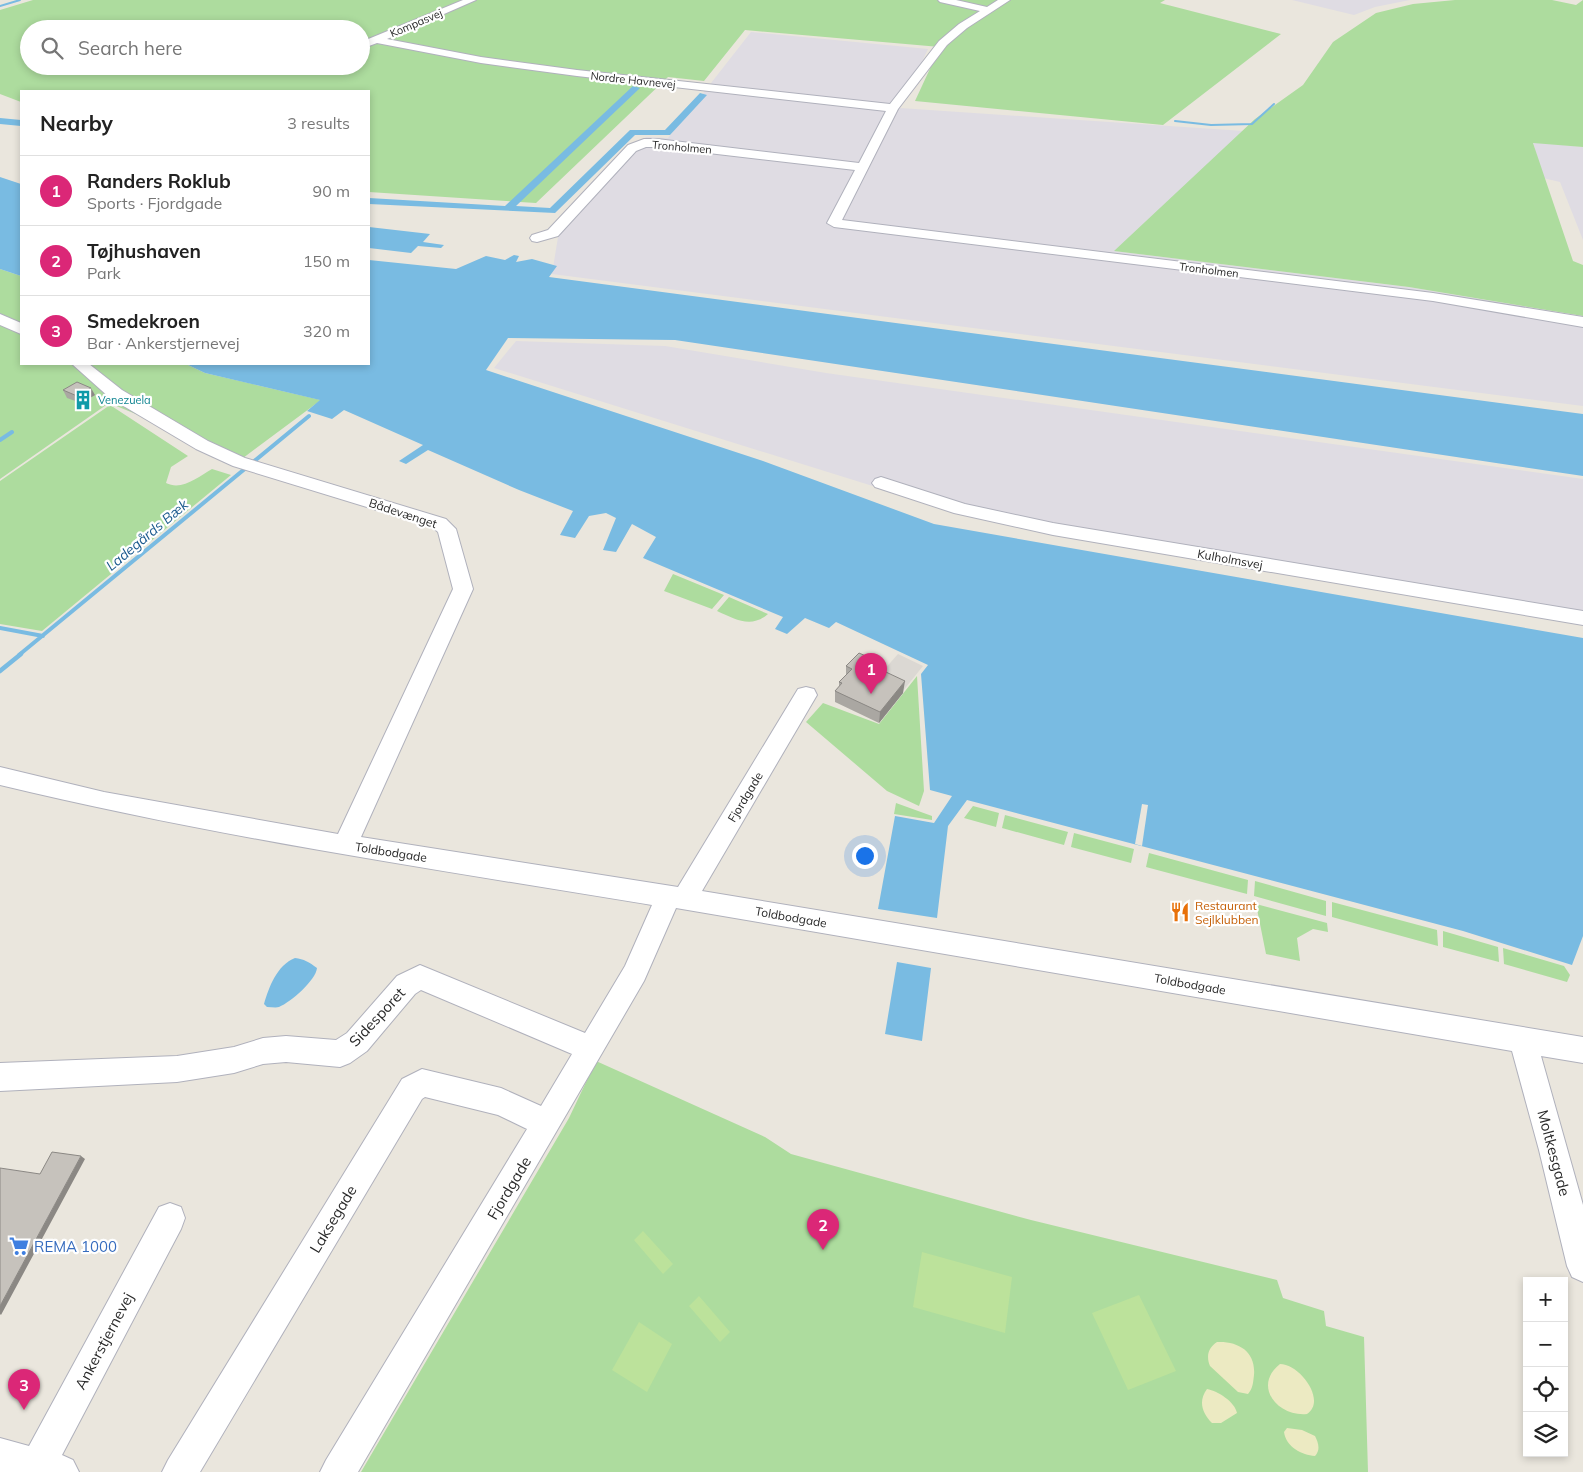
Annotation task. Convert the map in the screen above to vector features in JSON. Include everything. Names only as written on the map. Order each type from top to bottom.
[{"type":"street","name":"Kompasvej","points":[[370,42],[471,0]]},
{"type":"street","points":[[943,0],[988,10]]},
{"type":"street","points":[[864,167],[893,108],[943,43],[963,26],[1005,0]]},
{"type":"street","name":"Nordre Havnevej","points":[[376,40],[481,60],[577,74],[893,108]]},
{"type":"street","name":"Tronholmen","points":[[537,238],[553,233],[632,148],[644,144],[657,143],[864,167],[834,224],[1433,297],[1583,322]]},
{"type":"street","points":[[0,320],[20,329]]},
{"type":"street","name":"Bådevænget","points":[[81,365],[116,394],[202,445],[247,465],[439,523],[446,529],[463,589],[345,845]]},
{"type":"street","name":"Kulholmsvej","points":[[881,483],[961,509],[1053,529],[1583,618]]},
{"type":"street","name":"Fjordgade","points":[[338,1472],[548,1124],[676,898],[806,695]]},
{"type":"street","name":"Toldbodgade","points":[[0,776],[104,801],[345,845],[676,898],[1583,1050]]},
{"type":"street","name":"Sidesporet","points":[[0,1077],[177,1068],[234,1060],[263,1051],[286,1048],[340,1054],[357,1042],[406,985],[420,977],[591,1049]]},
{"type":"street","name":"Moltkesgade","points":[[1523,1041],[1554,1150],[1583,1266]]},
{"type":"street","name":"Laksegade","points":[[180,1472],[412,1089],[422,1083],[501,1102],[548,1124]]},
{"type":"street","name":"Ankerstjernevej","points":[[50,1468],[170,1218]]},
{"type":"street","points":[[0,1455],[50,1468]]},
{"type":"shaded area","points":[[1292,0],[1410,0],[1375,7],[1354,15]]},
{"type":"shaded area","points":[[751,32],[928,49],[900,108],[1244,131],[1115,251],[1409,287],[1583,316],[1583,406],[552,274],[559,231],[646,137],[668,138]]},
{"type":"shaded area","points":[[1533,142],[1583,147],[1583,240],[1560,182],[1543,178]]},
{"type":"shaded area","points":[[516,341],[665,346],[826,373],[1583,479],[1583,625],[1059,536],[956,512],[494,368]]},
{"type":"shaded area","points":[[898,654],[923,666],[902,692],[876,679]]},
{"type":"green space","points":[[33,0],[1165,0],[1160,3],[1281,34],[1163,125],[915,101],[940,47],[745,30],[704,81],[668,77],[536,203],[370,192],[370,90],[20,90],[20,102],[0,94],[0,10]]},
{"type":"green space","points":[[1455,0],[1552,0],[1576,5],[1583,0],[1583,147],[1533,143],[1573,261],[1583,265],[1583,316],[1409,287],[1114,251],[1255,119],[1303,85],[1333,42],[1376,13],[1413,4]]},
{"type":"green space","points":[[0,269],[20,276],[20,365],[188,365],[205,373],[321,400],[243,458],[109,403],[0,479]]},
{"type":"green space","points":[[110,405],[188,456],[171,467],[166,483],[172,485],[184,484],[212,469],[231,475],[42,631],[0,624],[0,481]]},
{"type":"green space","points":[[673,574],[724,595],[712,609],[664,591]]},
{"type":"green space","points":[[729,597],[768,614],[762,619],[749,622],[717,611]]},
{"type":"green space","points":[[917,676],[924,791],[919,806],[887,791],[806,722],[823,703],[879,724]]},
{"type":"green space","points":[[896,803],[932,816],[932,820],[894,814]]},
{"type":"green space","points":[[973,806],[999,813],[996,827],[964,818]]},
{"type":"green space","points":[[1005,815],[1068,832],[1064,845],[1002,828]]},
{"type":"green space","points":[[1074,833],[1134,849],[1131,863],[1071,847]]},
{"type":"green space","points":[[1149,853],[1248,880],[1247,894],[1146,867]]},
{"type":"green space","points":[[1255,881],[1326,901],[1326,916],[1254,896]]},
{"type":"green space","points":[[1332,902],[1437,930],[1438,946],[1332,917]]},
{"type":"green space","points":[[1256,904],[1327,923],[1328,932],[1313,929],[1297,938],[1300,961],[1266,954]]},
{"type":"green space","points":[[1443,931],[1498,947],[1499,962],[1443,947]]},
{"type":"green space","points":[[1503,948],[1564,966],[1570,975],[1567,982],[1504,964]]},
{"type":"green space","points":[[596,1061],[765,1137],[791,1154],[1031,1220],[1277,1280],[1283,1298],[1324,1311],[1326,1326],[1364,1337],[1368,1472],[361,1472],[569,1118]]},
{"type":"green space","points":[[643,1231],[673,1264],[663,1274],[634,1240]]},
{"type":"green space","points":[[922,1252],[1012,1277],[1005,1333],[913,1307]]},
{"type":"green space","points":[[1139,1295],[1176,1371],[1128,1390],[1092,1313]]},
{"type":"green space","points":[[699,1296],[730,1332],[720,1342],[689,1306]]},
{"type":"green space","points":[[639,1322],[672,1344],[647,1392],[612,1370]]},
{"type":"sand","points":[[1217,1342],[1239,1346],[1249,1354],[1254,1367],[1254,1375],[1252,1387],[1248,1394],[1238,1392],[1210,1366],[1209,1352]]},
{"type":"sand","points":[[1280,1364],[1288,1366],[1303,1376],[1313,1392],[1314,1401],[1312,1408],[1307,1414],[1296,1414],[1287,1411],[1272,1398],[1268,1382],[1272,1373]]},
{"type":"sand","points":[[1207,1389],[1225,1398],[1233,1405],[1237,1413],[1221,1423],[1212,1423],[1202,1407],[1204,1393]]},
{"type":"sand","points":[[1287,1428],[1302,1430],[1315,1436],[1318,1443],[1317,1454],[1315,1456],[1305,1454],[1291,1446],[1285,1437],[1284,1432]]},
{"type":"water","points":[[0,177],[20,184],[20,276],[0,269]]},
{"type":"water","points":[[370,227],[430,234],[423,242],[444,245],[441,248],[418,246],[411,253],[370,248]]},
{"type":"water","points":[[514,255],[519,256],[516,262],[532,259],[557,266],[549,277],[1583,414],[1583,476],[675,340],[508,338],[486,370],[763,461],[934,524],[1583,638],[1583,936],[1572,965],[1463,931],[967,800],[948,826],[937,918],[878,909],[895,816],[934,823],[952,796],[930,790],[921,674],[928,665],[836,622],[829,628],[805,618],[787,634],[775,629],[783,617],[643,558],[656,537],[632,524],[616,552],[603,550],[616,518],[606,513],[589,516],[575,538],[560,535],[573,511],[519,490],[428,450],[406,464],[399,461],[423,445],[344,410],[332,419],[307,411],[320,400],[205,373],[188,365],[370,365],[370,260],[456,269],[486,256],[505,260]]},
{"type":"water","points":[[295,958],[309,962],[317,968],[316,973],[308,984],[290,1000],[279,1007],[267,1007],[264,1004],[275,977],[283,966]]},
{"type":"water","points":[[897,962],[931,968],[922,1041],[885,1034]]},
{"type":"pier","points":[[1142,804],[1148,805],[1142,846],[1135,844]]},
{"type":"building","points":[[77,382],[91,388],[77,396],[63,390]]},
{"type":"building","points":[[859,653],[875,660],[871,665],[905,681],[880,712],[835,691],[842,683],[839,682],[852,669],[846,666]]},
{"type":"building","name":"REMA 1000","points":[[52,1152],[81,1156],[0,1306],[0,1168],[40,1174]]},
{"type":"waterway","points":[[0,6],[20,0]]},
{"type":"waterway","points":[[507,209],[636,88]]},
{"type":"waterway","points":[[507,209],[552,211],[633,132],[667,133],[703,95]]},
{"type":"waterway","points":[[1175,121],[1211,125],[1252,124],[1274,104]]},
{"type":"waterway","points":[[0,121],[20,123]]},
{"type":"waterway","points":[[370,201],[507,209]]},
{"type":"waterway","name":"Ladegårds Bæk","points":[[42,636],[309,416]]},
{"type":"waterway","points":[[0,440],[12,432]]},
{"type":"waterway","points":[[0,628],[42,636]]},
{"type":"waterway","name":"Ladegårds Bæk","points":[[19,655],[42,636]]},
{"type":"waterway","name":"Ladegårds Bæk","points":[[0,671],[21,654]]},
{"type":"place","name":"Venezuela","points":[[83,400]]},
{"type":"place","name":"Randers Roklub","points":[[871,694]]},
{"type":"place","name":"Restaurant Sejlklubben","points":[[1180,912]]},
{"type":"place","name":"REMA 1000","points":[[19,1246]]},
{"type":"place","name":"Tøjhushaven","points":[[823,1250]]},
{"type":"place","name":"Smedekroen","points":[[24,1410]]}]
